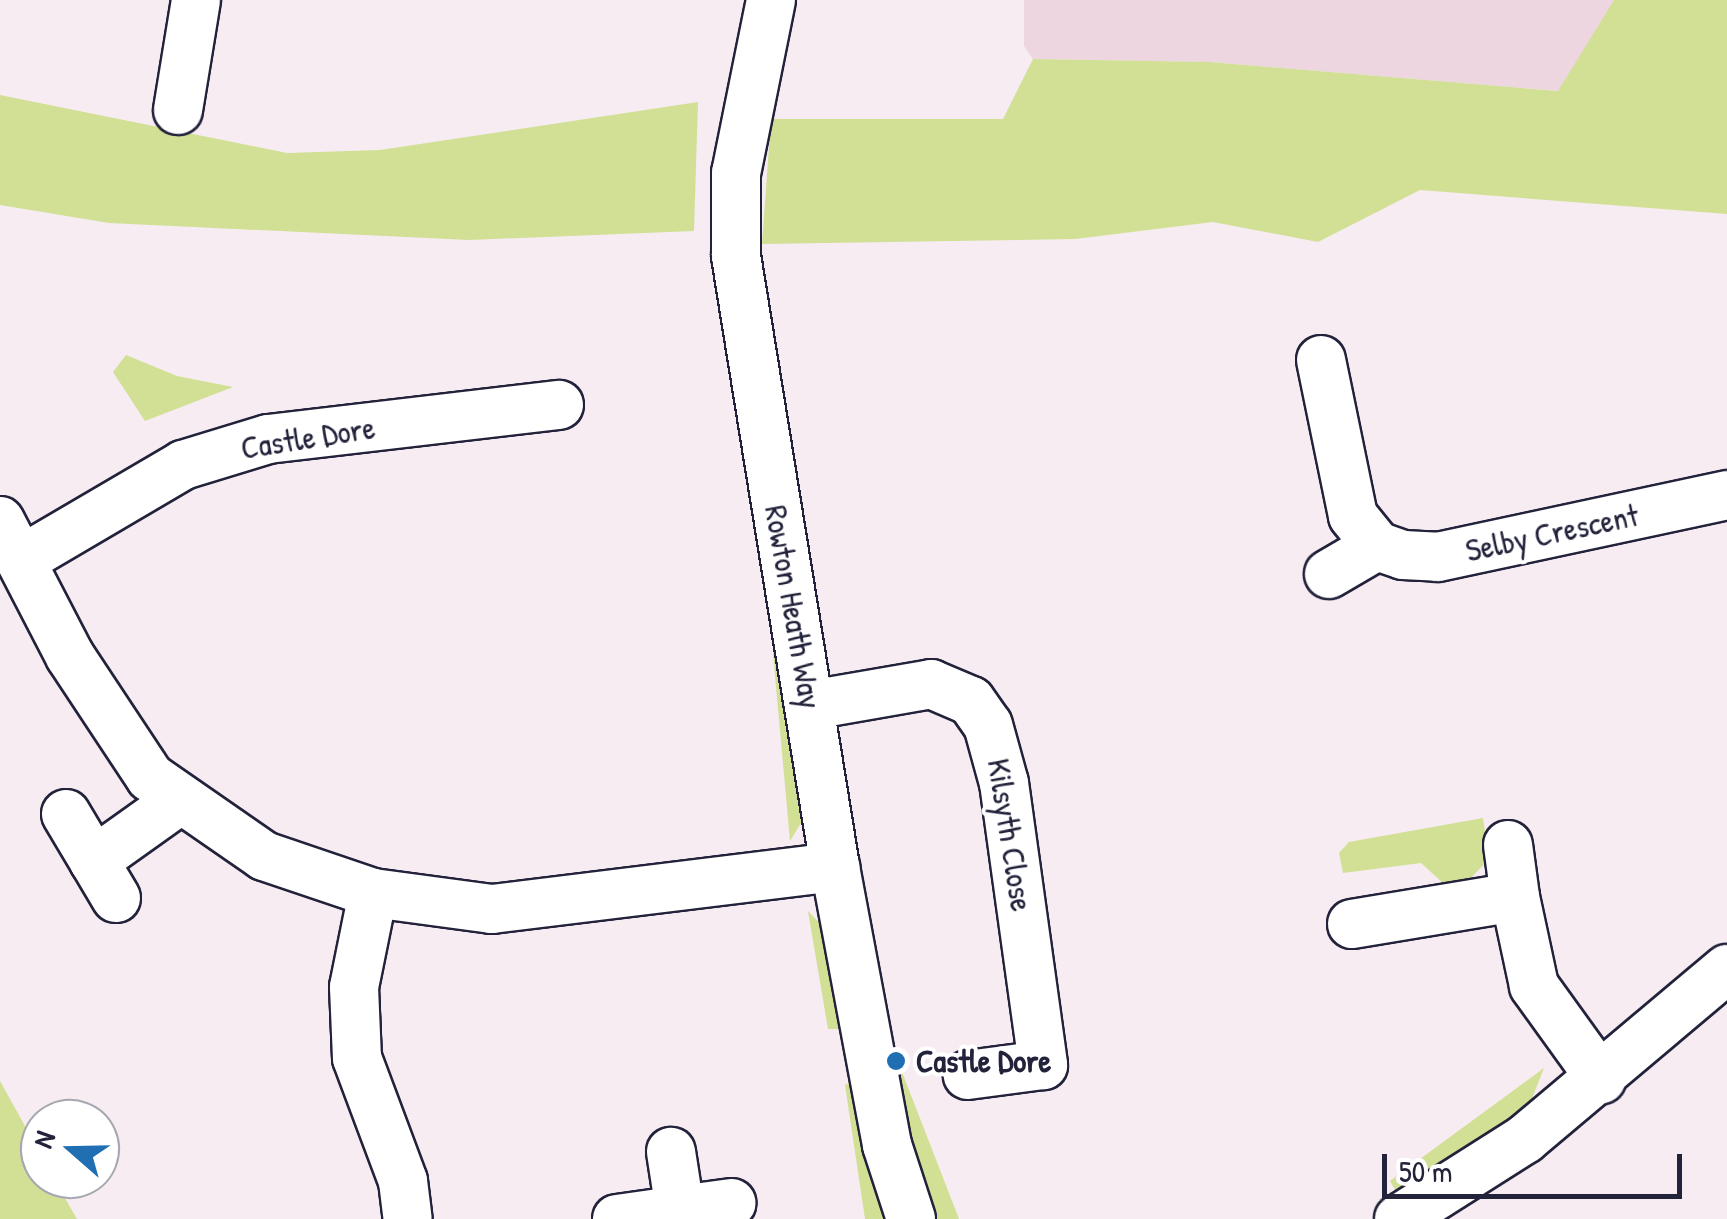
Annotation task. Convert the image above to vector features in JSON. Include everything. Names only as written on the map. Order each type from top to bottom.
[{"type":"street","points":[[178,110],[196,0]]},
{"type":"street","name":"Rowton Heath Way","points":[[771,0],[736,172],[734,228],[757,414],[812,705],[835,867],[887,1145],[909,1216]]},
{"type":"street","points":[[1321,360],[1341,481],[1353,516],[1377,546],[1328,574]]},
{"type":"street","name":"Castle Dore","points":[[558,405],[268,439],[184,465],[12,540],[116,731],[178,800],[264,856],[372,893],[492,910],[835,867]]},
{"type":"street","name":"Selby Crescent","points":[[1377,546],[1438,557],[1727,495]]},
{"type":"street","name":"Kilsyth Close","points":[[812,705],[931,684],[971,701],[988,725],[1004,783],[1043,1065],[968,1075]]},
{"type":"street","points":[[66,814],[105,879],[178,800]]},
{"type":"street","points":[[1508,846],[1534,986],[1600,1079]]},
{"type":"street","points":[[372,893],[354,987],[357,1058],[403,1181],[408,1219]]},
{"type":"street","points":[[1352,924],[1515,897]]},
{"type":"street","points":[[1398,1219],[1469,1179],[1600,1079],[1727,969]]},
{"type":"street","points":[[672,1152],[680,1210]]},
{"type":"street","points":[[617,1219],[732,1203]]},
{"type":"shaded area","points":[[1024,0],[1727,0],[1559,91],[1210,62],[1033,59],[1024,46]]},
{"type":"green space","points":[[1614,0],[1727,0],[1727,214],[1420,190],[1318,242],[1213,222],[1075,239],[762,244],[771,119],[1003,119],[1033,59],[1210,62],[1558,91]]},
{"type":"green space","points":[[0,95],[287,153],[380,150],[698,102],[694,231],[469,240],[109,223],[0,205]]},
{"type":"green space","points":[[126,355],[177,376],[233,387],[145,421],[113,372]]},
{"type":"green space","points":[[774,635],[804,818],[790,841],[773,653]]},
{"type":"green space","points":[[1483,818],[1489,859],[1467,882],[1443,883],[1421,863],[1343,873],[1339,853],[1349,842]]},
{"type":"green space","points":[[808,911],[827,931],[844,1029],[828,1029]]},
{"type":"green space","points":[[1544,1068],[1529,1106],[1397,1193],[1390,1181]]},
{"type":"green space","points":[[902,1072],[959,1219],[932,1219],[891,1076]]},
{"type":"green space","points":[[0,1081],[20,1117],[20,1199],[66,1199],[77,1219],[0,1219]]},
{"type":"green space","points":[[853,1081],[885,1219],[865,1219],[845,1085]]},
{"type":"place","name":"Castle Dore","points":[[896,1061]]}]
